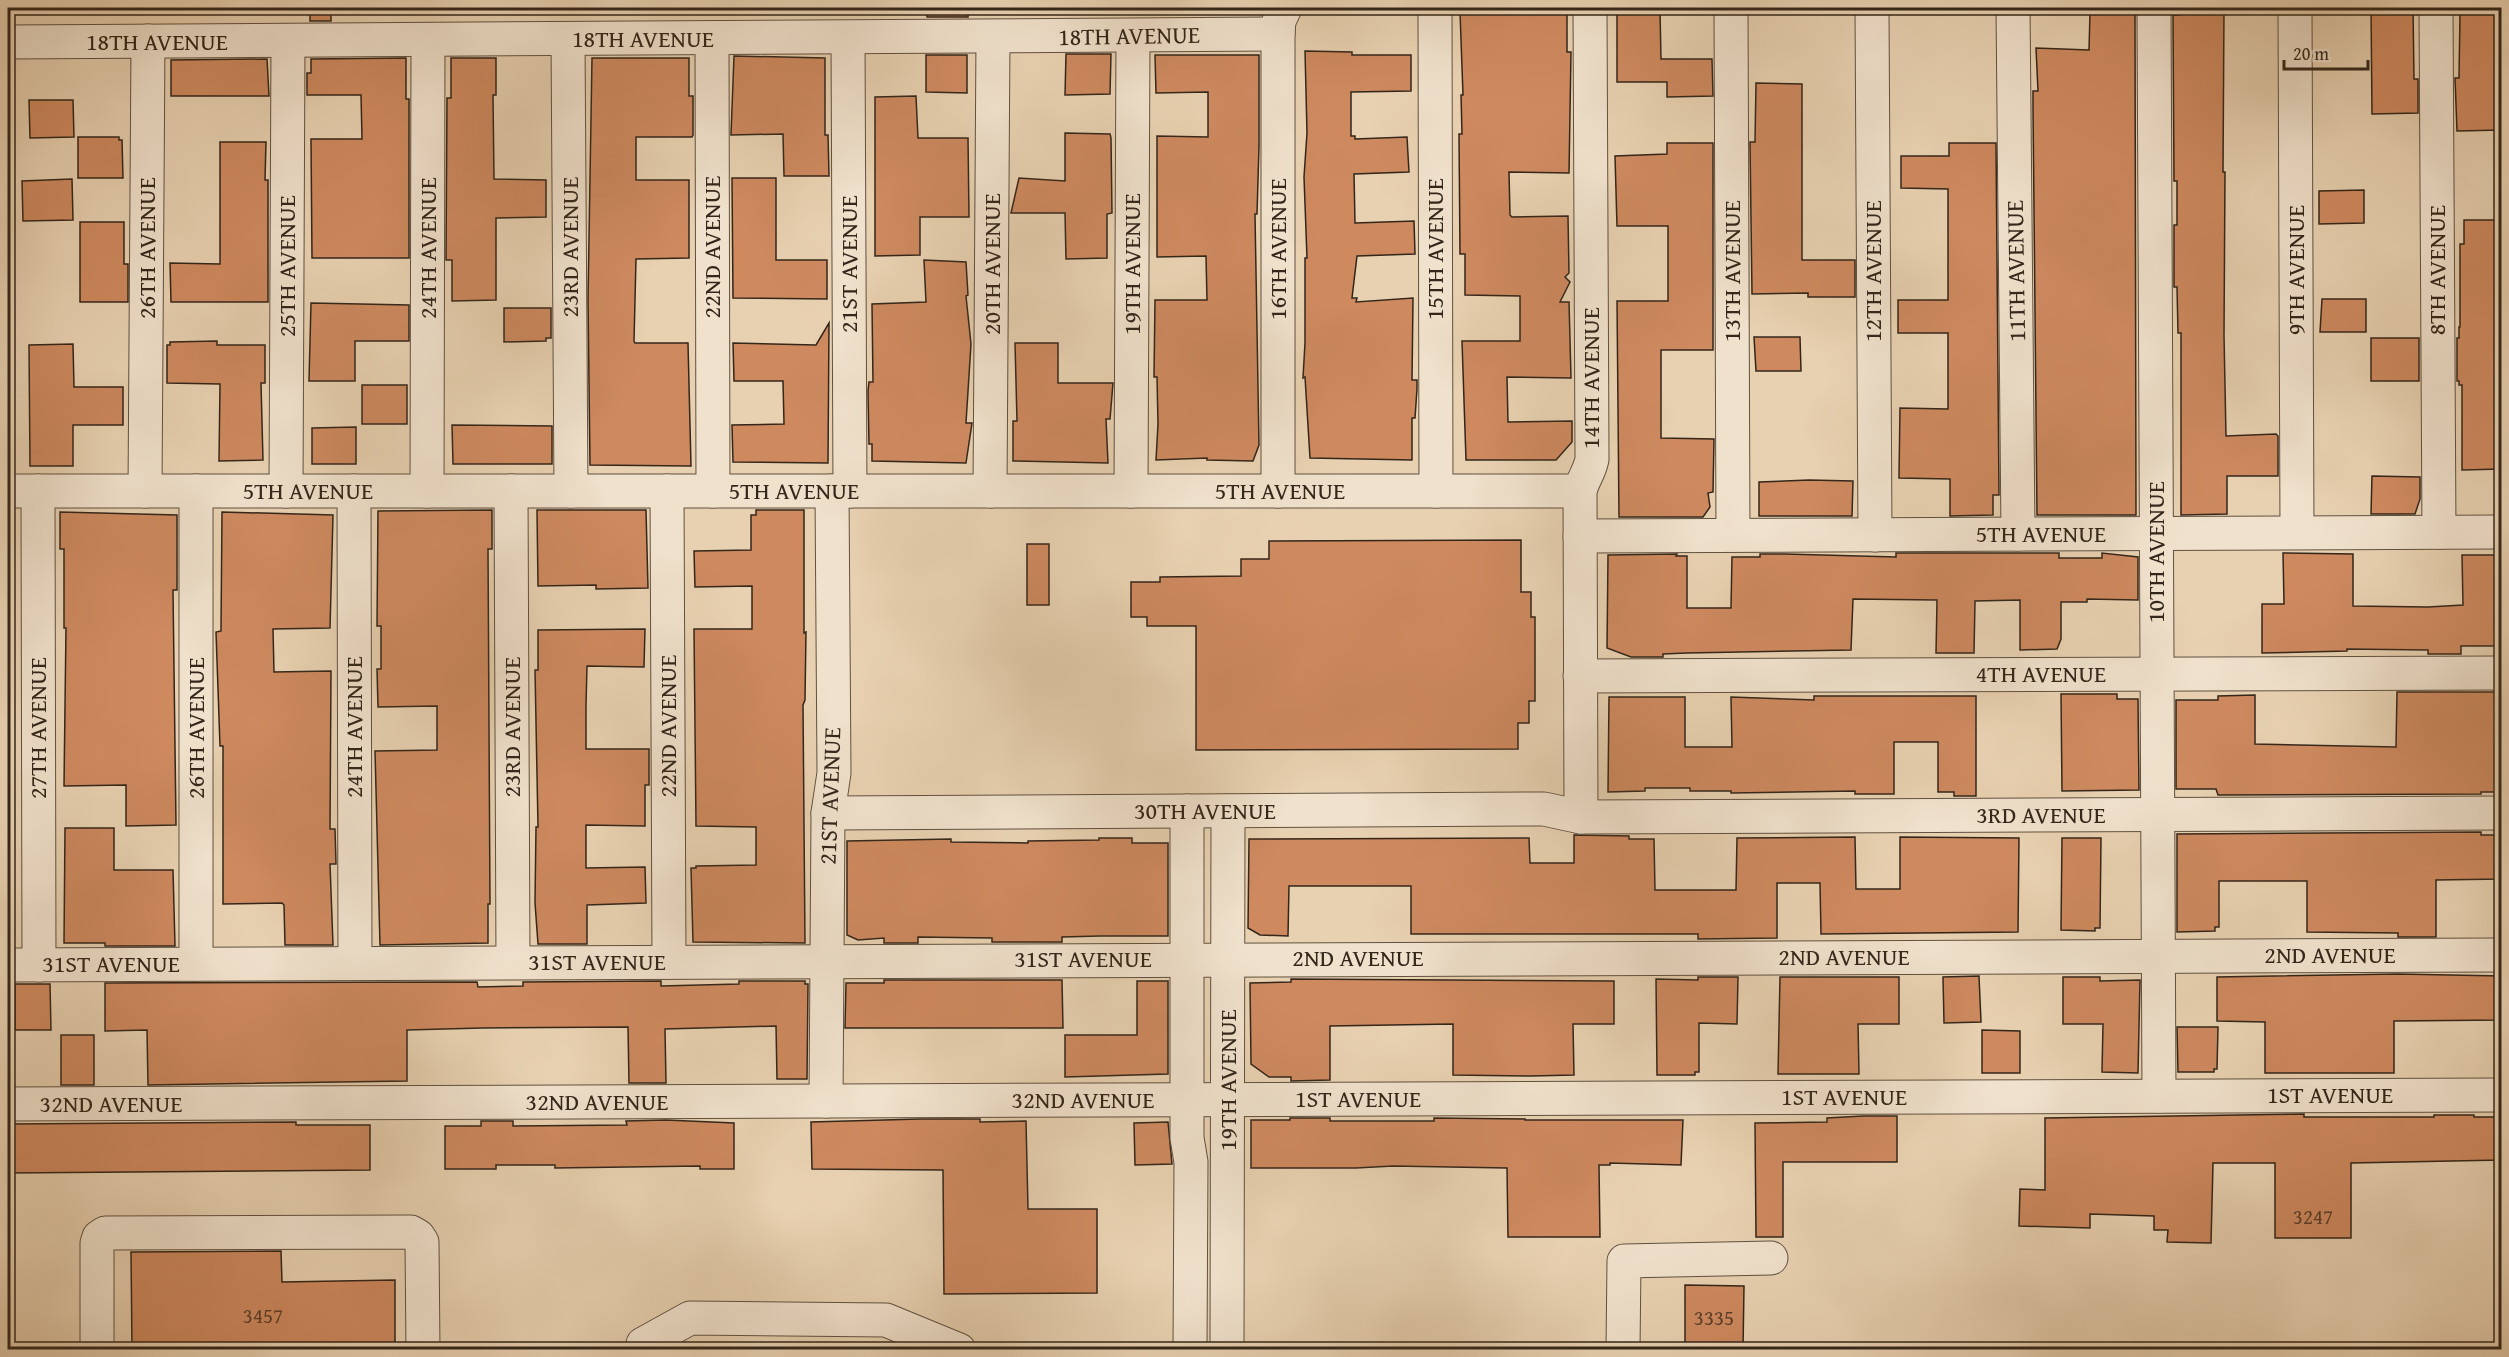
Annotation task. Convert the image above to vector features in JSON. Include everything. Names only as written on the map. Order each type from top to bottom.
[{"type":"lane","name":"15TH AVENUE","points":[[1435,8],[1436,491]]},
{"type":"lane","name":"14TH AVENUE","points":[[1581,817],[1580,491],[1592,459],[1590,8]]},
{"type":"lane","name":"13TH AVENUE","points":[[1731,8],[1733,535]]},
{"type":"lane","name":"12TH AVENUE","points":[[1872,8],[1875,535]]},
{"type":"lane","name":"11TH AVENUE","points":[[2013,8],[2018,534]]},
{"type":"lane","name":"10TH AVENUE","points":[[2154,8],[2159,1096]]},
{"type":"lane","name":"9TH AVENUE","points":[[2295,8],[2297,532]]},
{"type":"lane","name":"8TH AVENUE","points":[[2436,8],[2439,532]]},
{"type":"lane","name":"18TH AVENUE","points":[[8,42],[1133,36],[1281,21]]},
{"type":"lane","name":"16TH AVENUE","points":[[1278,491],[1281,21]]},
{"type":"lane","name":"19TH AVENUE","points":[[1131,491],[1133,36]]},
{"type":"lane","name":"20TH AVENUE","points":[[990,491],[993,37]]},
{"type":"lane","name":"22ND AVENUE","points":[[712,38],[713,491]]},
{"type":"lane","name":"21ST AVENUE","points":[[826,1101],[828,813],[834,773],[848,38]]},
{"type":"lane","name":"23RD AVENUE","points":[[568,39],[571,491]]},
{"type":"lane","name":"24TH AVENUE","points":[[428,40],[428,491]]},
{"type":"lane","name":"26TH AVENUE","points":[[145,491],[148,41]]},
{"type":"lane","name":"25TH AVENUE","points":[[286,491],[288,41]]},
{"type":"lane","name":"5TH AVENUE","points":[[23,491],[1580,491]]},
{"type":"lane","name":"27TH AVENUE","points":[[23,491],[23,965]]},
{"type":"lane","name":"26TH AVENUE","points":[[196,491],[196,964]]},
{"type":"lane","name":"24TH AVENUE","points":[[354,491],[355,963]]},
{"type":"lane","name":"23RD AVENUE","points":[[511,491],[513,963]]},
{"type":"lane","name":"22ND AVENUE","points":[[668,491],[669,962]]},
{"type":"lane","name":"5TH AVENUE","points":[[1580,536],[2502,532]]},
{"type":"lane","name":"4TH AVENUE","points":[[1580,676],[2502,673]]},
{"type":"lane","name":"30TH AVENUE","points":[[828,813],[1544,809],[1581,817]]},
{"type":"lane","name":"19TH AVENUE","points":[[1227,1350],[1228,811]]},
{"type":"lane","name":"19TH AVENUE","points":[[1187,812],[1187,1138],[1191,1162],[1190,1350]]},
{"type":"lane","name":"3RD AVENUE","points":[[1581,817],[2502,813]]},
{"type":"lane","name":"2ND AVENUE","points":[[1187,958],[2502,955]]},
{"type":"lane","name":"31ST AVENUE","points":[[23,965],[1187,958]]},
{"type":"lane","name":"1ST AVENUE","points":[[1187,1100],[2502,1095]]},
{"type":"lane","name":"32ND AVENUE","points":[[8,1104],[1187,1100]]},
{"type":"lane","points":[[97,1350],[97,1243],[99,1237],[105,1233],[411,1232],[422,1242],[423,1350]]},
{"type":"lane","points":[[1623,1350],[1624,1261],[1771,1258]]},
{"type":"lane","points":[[642,1350],[643,1344],[690,1318],[886,1320],[959,1350]]},
{"type":"building","points":[[310,8],[331,8],[331,21],[310,21]]},
{"type":"building","points":[[927,8],[968,8],[968,17],[927,17]]},
{"type":"building","points":[[2180,8],[2224,8],[2226,436],[2276,434],[2278,436],[2278,476],[2227,476],[2227,514],[2181,515],[2181,333],[2178,333],[2177,287],[2174,287],[2177,181],[2174,181],[2173,15],[2180,15]]},
{"type":"building","points":[[2371,8],[2413,8],[2414,79],[2418,79],[2418,113],[2372,114]]},
{"type":"building","points":[[2462,8],[2502,8],[2502,130],[2457,131],[2455,78],[2459,78]]},
{"type":"building","points":[[1567,11],[1567,52],[1571,52],[1569,173],[1509,172],[1510,215],[1512,217],[1568,216],[1569,273],[1565,277],[1570,282],[1560,302],[1569,302],[1571,378],[1507,377],[1508,422],[1572,421],[1572,442],[1556,460],[1466,460],[1462,341],[1520,341],[1520,296],[1465,295],[1465,254],[1460,254],[1459,134],[1462,134],[1461,95],[1463,95],[1460,12]]},
{"type":"building","points":[[1617,11],[1660,11],[1661,59],[1712,59],[1713,96],[1667,97],[1667,82],[1617,82]]},
{"type":"building","points":[[2090,13],[2135,14],[2136,515],[2037,515],[2033,107],[2033,91],[2038,91],[2036,48],[2089,50]]},
{"type":"building","points":[[1305,51],[1352,52],[1352,55],[1411,55],[1411,91],[1351,92],[1351,136],[1355,136],[1355,139],[1407,137],[1409,172],[1354,174],[1355,223],[1414,221],[1415,254],[1357,256],[1352,298],[1357,298],[1356,302],[1413,298],[1412,380],[1417,380],[1417,389],[1415,418],[1412,418],[1412,460],[1310,458],[1305,377],[1303,378],[1305,258],[1307,258],[1304,177],[1307,133]]},
{"type":"building","points":[[1066,54],[1111,54],[1110,94],[1065,95]]},
{"type":"building","points":[[926,55],[967,55],[967,93],[926,92]]},
{"type":"building","points":[[1155,55],[1259,55],[1259,146],[1257,214],[1255,214],[1259,445],[1253,461],[1207,460],[1207,458],[1156,460],[1158,424],[1157,377],[1154,377],[1155,300],[1207,300],[1206,256],[1157,257],[1157,136],[1208,137],[1208,92],[1156,93]]},
{"type":"building","points":[[734,56],[825,58],[825,135],[828,135],[829,176],[784,176],[783,134],[731,135]]},
{"type":"building","points":[[406,58],[406,99],[409,99],[409,258],[312,258],[311,139],[362,139],[361,95],[307,95],[307,73],[311,73],[311,59]]},
{"type":"building","points":[[451,58],[496,58],[496,95],[493,95],[494,179],[546,180],[546,217],[496,218],[496,300],[452,301],[452,260],[446,260],[447,98],[451,98]]},
{"type":"building","points":[[592,58],[689,58],[689,96],[693,96],[693,135],[692,137],[636,137],[636,180],[689,180],[689,258],[636,259],[634,341],[635,343],[688,343],[691,466],[590,465],[588,300]]},
{"type":"building","points":[[267,59],[269,96],[171,96],[171,60]]},
{"type":"building","points":[[1756,83],[1802,84],[1802,260],[1855,260],[1855,297],[1808,297],[1808,293],[1752,294],[1750,142],[1755,142]]},
{"type":"building","points":[[916,96],[918,138],[968,138],[969,217],[920,217],[920,255],[875,256],[875,97]]},
{"type":"building","points":[[29,100],[73,100],[74,137],[30,138]]},
{"type":"building","points":[[1065,133],[1110,134],[1112,213],[1107,214],[1107,258],[1066,259],[1065,213],[1011,213],[1019,178],[1065,181]]},
{"type":"building","points":[[78,137],[119,137],[119,140],[122,140],[123,178],[78,178]]},
{"type":"building","points":[[220,142],[266,142],[268,302],[171,302],[170,263],[220,264]]},
{"type":"building","points":[[1667,143],[1713,143],[1713,350],[1661,350],[1661,438],[1714,439],[1713,492],[1708,493],[1710,507],[1703,517],[1619,517],[1617,301],[1668,301],[1668,226],[1617,226],[1615,156],[1667,154]]},
{"type":"building","points":[[1949,143],[1996,143],[1999,495],[1993,495],[1993,515],[1950,516],[1950,479],[1899,478],[1900,408],[1948,409],[1948,333],[1898,333],[1898,300],[1948,300],[1948,189],[1901,188],[1901,156],[1949,156]]},
{"type":"building","points":[[732,178],[776,178],[776,260],[827,260],[827,299],[733,298]]},
{"type":"building","points":[[72,179],[73,220],[23,221],[22,181]]},
{"type":"building","points":[[2364,190],[2364,223],[2319,224],[2319,191]]},
{"type":"building","points":[[2464,220],[2502,220],[2502,469],[2462,470],[2462,385],[2459,385],[2457,381],[2457,338],[2459,338],[2460,327],[2460,244],[2464,244]]},
{"type":"building","points":[[80,222],[124,222],[124,264],[128,264],[128,302],[80,302]]},
{"type":"building","points":[[924,260],[966,262],[968,295],[966,296],[971,344],[966,423],[972,423],[966,463],[872,461],[872,444],[869,444],[868,391],[869,382],[873,382],[872,304],[926,302]]},
{"type":"building","points":[[2322,299],[2366,299],[2366,332],[2320,332]]},
{"type":"building","points":[[311,303],[409,305],[409,341],[355,341],[355,381],[309,381]]},
{"type":"building","points":[[504,308],[551,308],[551,338],[546,338],[546,341],[504,342]]},
{"type":"building","points":[[829,323],[828,463],[733,462],[732,425],[784,424],[783,381],[734,381],[733,343],[816,345]]},
{"type":"building","points":[[1754,337],[1800,337],[1801,371],[1756,371]]},
{"type":"building","points":[[2371,338],[2419,338],[2419,381],[2371,381]]},
{"type":"building","points":[[217,341],[217,345],[265,345],[265,383],[261,383],[263,460],[219,461],[220,384],[167,383],[167,345],[170,345],[170,342]]},
{"type":"building","points":[[1015,343],[1058,343],[1058,383],[1113,383],[1110,419],[1106,419],[1108,463],[1013,461],[1013,421],[1017,421]]},
{"type":"building","points":[[73,344],[74,387],[123,387],[123,425],[73,425],[73,466],[30,466],[29,345]]},
{"type":"building","points":[[362,385],[407,385],[407,424],[362,424]]},
{"type":"building","points":[[452,425],[552,426],[552,464],[453,464]]},
{"type":"building","points":[[356,427],[356,464],[312,464],[312,428]]},
{"type":"building","points":[[2372,476],[2420,477],[2420,499],[2415,514],[2371,514]]},
{"type":"building","points":[[1853,481],[1852,516],[1759,516],[1759,482]]},
{"type":"building","points":[[492,510],[492,549],[488,549],[490,904],[488,904],[488,943],[380,945],[375,751],[437,750],[437,706],[378,707],[377,669],[381,669],[381,626],[377,626],[378,511]]},
{"type":"building","points":[[537,510],[646,510],[648,588],[596,589],[596,585],[538,586]]},
{"type":"building","points":[[756,510],[804,510],[805,943],[693,942],[691,868],[756,865],[756,827],[696,826],[694,629],[752,629],[752,586],[695,587],[694,551],[751,550],[751,515],[756,515]]},
{"type":"building","points":[[60,512],[177,515],[177,590],[173,590],[176,825],[126,826],[126,785],[64,786],[66,628],[64,628],[64,549],[60,549]]},
{"type":"building","points":[[222,512],[333,515],[330,628],[273,629],[274,672],[331,671],[330,829],[335,829],[336,864],[330,864],[333,945],[285,945],[284,905],[282,903],[223,904],[223,746],[220,746],[216,632],[221,631]]},
{"type":"building","points":[[1521,540],[1521,592],[1531,592],[1531,617],[1535,617],[1535,701],[1529,701],[1529,723],[1518,723],[1518,749],[1196,750],[1196,626],[1147,626],[1147,617],[1131,617],[1131,582],[1160,582],[1160,577],[1241,576],[1241,559],[1269,559],[1269,541]]},
{"type":"building","points":[[1027,544],[1049,544],[1049,605],[1027,605]]},
{"type":"building","points":[[1896,553],[2059,553],[2059,558],[2102,558],[2102,553],[2138,557],[2138,600],[2087,599],[2087,602],[2061,602],[2061,639],[2057,649],[2020,650],[2020,600],[1975,601],[1974,653],[1936,653],[1937,600],[1853,599],[1851,650],[1687,653],[1663,654],[1663,657],[1631,657],[1607,648],[1608,555],[1677,554],[1676,556],[1687,556],[1687,608],[1731,608],[1732,557],[1785,554],[1896,557]]},
{"type":"building","points":[[2283,553],[2353,554],[2353,606],[2428,607],[2463,605],[2462,555],[2502,555],[2502,646],[2461,646],[2461,654],[2428,654],[2428,650],[2347,649],[2347,651],[2262,653],[2262,604],[2284,604]]},
{"type":"building","points":[[645,629],[644,667],[587,666],[586,749],[649,749],[649,785],[645,785],[645,826],[586,825],[586,868],[645,867],[646,903],[587,905],[587,944],[538,944],[535,903],[536,827],[538,827],[535,670],[538,670],[538,630]]},
{"type":"building","points":[[2397,692],[2501,692],[2502,792],[2218,795],[2216,789],[2176,789],[2176,700],[2218,700],[2218,696],[2255,695],[2255,744],[2396,747]]},
{"type":"building","points":[[2061,694],[2117,694],[2117,699],[2138,699],[2139,790],[2062,791]]},
{"type":"building","points":[[1814,696],[1976,696],[1976,796],[1954,796],[1954,792],[1938,792],[1938,742],[1894,742],[1894,794],[1855,794],[1855,791],[1731,793],[1731,791],[1690,791],[1690,788],[1645,788],[1645,791],[1608,792],[1609,697],[1685,697],[1685,747],[1732,747],[1731,697],[1814,700]]},
{"type":"building","points":[[65,828],[114,828],[114,870],[173,870],[175,946],[105,946],[105,943],[64,943]]},
{"type":"building","points":[[2481,832],[2481,835],[2502,835],[2502,879],[2436,880],[2436,937],[2398,937],[2398,933],[2307,932],[2307,881],[2219,881],[2219,927],[2215,927],[2215,931],[2177,932],[2177,834]]},
{"type":"building","points":[[1574,835],[1654,839],[1655,890],[1736,890],[1737,838],[1855,837],[1856,889],[1900,889],[1900,837],[2019,838],[2018,932],[1821,934],[1820,883],[1777,883],[1777,938],[1698,939],[1698,934],[1411,934],[1411,886],[1289,886],[1288,936],[1260,935],[1248,928],[1249,839],[1529,838],[1530,863],[1574,863]]},
{"type":"building","points":[[1099,838],[1132,838],[1132,843],[1168,843],[1168,936],[1062,937],[1062,942],[992,942],[992,938],[918,937],[918,943],[884,943],[884,938],[858,940],[847,935],[847,841],[951,839],[951,842],[1028,843],[1028,841],[1099,840]]},
{"type":"building","points":[[2062,838],[2101,838],[2100,928],[2095,928],[2095,931],[2061,930]]},
{"type":"building","points":[[2398,974],[2502,976],[2502,1020],[2394,1021],[2394,1073],[2265,1073],[2265,1022],[2217,1021],[2217,977]]},
{"type":"building","points":[[1979,976],[1981,1022],[1944,1023],[1943,977]]},
{"type":"building","points":[[1698,977],[1738,977],[1737,1024],[1699,1023],[1699,1072],[1695,1072],[1695,1075],[1657,1075],[1656,979],[1698,980]]},
{"type":"building","points":[[1780,977],[1899,977],[1899,1024],[1858,1024],[1859,1074],[1778,1074]]},
{"type":"building","points":[[2063,977],[2100,977],[2100,981],[2140,980],[2138,1073],[2102,1072],[2103,1024],[2063,1024]]},
{"type":"building","points":[[1291,979],[1614,981],[1614,1024],[1573,1024],[1574,1075],[1531,1076],[1453,1075],[1453,1024],[1330,1026],[1330,1080],[1291,1081],[1291,1077],[1269,1077],[1251,1064],[1250,983],[1291,982]]},
{"type":"building","points":[[884,980],[1062,980],[1063,1028],[845,1028],[846,983],[884,983]]},
{"type":"building","points":[[661,981],[661,986],[739,984],[739,981],[805,981],[805,984],[808,984],[807,1079],[777,1079],[776,1026],[665,1029],[666,1083],[629,1083],[628,1027],[482,1028],[407,1030],[407,1081],[148,1085],[147,1030],[105,1031],[105,983],[477,982],[478,987],[523,986],[523,982]]},
{"type":"building","points":[[1137,981],[1168,981],[1168,1074],[1065,1077],[1065,1035],[1137,1035]]},
{"type":"building","points":[[15,984],[50,984],[51,1030],[15,1030]]},
{"type":"building","points":[[2177,1027],[2218,1027],[2217,1069],[2214,1069],[2214,1072],[2178,1072]]},
{"type":"building","points":[[1982,1030],[2020,1031],[2020,1073],[1982,1073]]},
{"type":"building","points":[[61,1035],[94,1035],[94,1085],[61,1085]]},
{"type":"building","points":[[2304,1114],[2304,1117],[2474,1115],[2474,1117],[2502,1117],[2502,1160],[2351,1163],[2351,1238],[2275,1238],[2275,1163],[2213,1163],[2211,1243],[2167,1242],[2168,1230],[2154,1230],[2154,1216],[2090,1214],[2090,1228],[2019,1226],[2020,1189],[2045,1190],[2045,1118]]},
{"type":"building","points":[[1897,1116],[1897,1162],[1783,1162],[1783,1237],[1756,1237],[1755,1123],[1827,1122],[1827,1118]]},
{"type":"building","points":[[1290,1118],[1330,1118],[1330,1121],[1434,1121],[1434,1118],[1683,1120],[1681,1165],[1610,1163],[1610,1165],[1599,1165],[1600,1237],[1508,1237],[1507,1168],[1393,1166],[1251,1168],[1251,1120],[1290,1120]]},
{"type":"building","points":[[980,1119],[980,1122],[1026,1121],[1028,1209],[1097,1209],[1097,1293],[944,1294],[943,1170],[812,1169],[811,1122]]},
{"type":"building","points":[[481,1121],[513,1121],[513,1126],[627,1125],[626,1121],[734,1123],[734,1169],[700,1169],[700,1166],[555,1168],[555,1165],[496,1165],[496,1169],[445,1169],[445,1126],[481,1126]]},
{"type":"building","points":[[296,1122],[296,1125],[370,1125],[370,1170],[8,1173],[8,1124]]},
{"type":"building","points":[[1168,1122],[1172,1164],[1135,1165],[1134,1123]]},
{"type":"building","points":[[281,1251],[282,1282],[395,1280],[395,1350],[132,1350],[131,1252]]},
{"type":"building","points":[[1685,1285],[1744,1286],[1743,1350],[1685,1350]]}]
